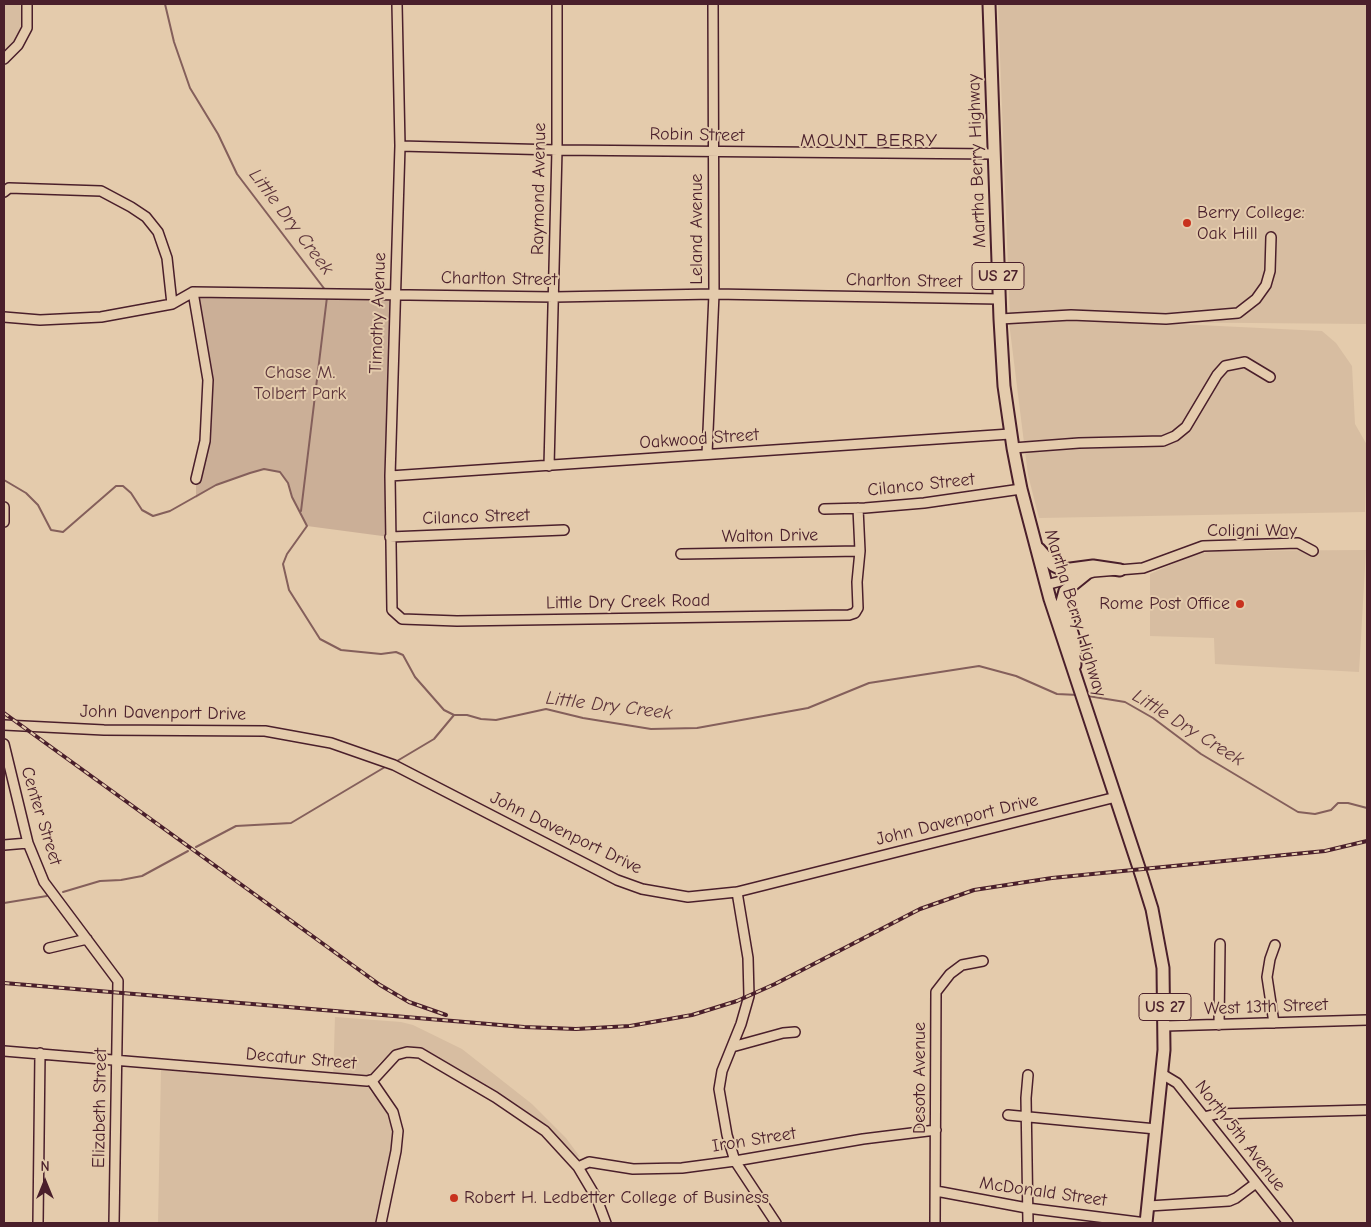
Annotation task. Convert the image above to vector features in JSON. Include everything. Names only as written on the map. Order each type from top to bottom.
[{"type":"main road","name":"Martha Berry Highway","points":[[989,4],[999,299],[1004,386],[1010,434],[1021,489],[1046,585],[1072,658],[1077,684],[1152,909],[1163,968],[1165,1026],[1162,1074],[1146,1223]]},
{"type":"main road","points":[[1035,545],[1053,565],[1063,570],[1093,566],[1120,570]]},
{"type":"main road","points":[[1072,658],[1074,639],[1062,602],[1065,591],[1086,574]]},
{"type":"street","points":[[4,59],[18,45],[27,28],[27,4]]},
{"type":"street","name":"Timothy Avenue","points":[[397,4],[400,146],[394,294],[390,537],[392,610],[402,619]]},
{"type":"street","name":"Raymond Avenue","points":[[549,466],[557,150],[557,4]]},
{"type":"street","name":"Leland Avenue","points":[[707,454],[714,294],[713,4]]},
{"type":"street","name":"Robin Street","points":[[400,146],[557,150],[994,154]]},
{"type":"street","points":[[4,192],[9,188],[101,191],[146,217],[158,232],[167,258],[172,304]]},
{"type":"street","points":[[1000,319],[1071,315],[1166,319],[1238,313],[1256,299],[1266,285],[1270,271],[1271,237]]},
{"type":"street","points":[[194,292],[208,380],[205,441],[196,479]]},
{"type":"street","name":"Charlton Street","points":[[4,317],[40,320],[101,317],[172,304],[194,292],[554,297],[714,294],[999,299]]},
{"type":"street","points":[[1013,448],[1079,443],[1163,441],[1175,436],[1186,427],[1217,375],[1225,366],[1245,362],[1270,377]]},
{"type":"street","name":"Oakwood Street","points":[[390,476],[1010,434]]},
{"type":"street","name":"Cilanco Street","points":[[824,509],[924,503],[1021,489]]},
{"type":"street","points":[[4,507],[4,522]]},
{"type":"street","points":[[858,508],[860,551]]},
{"type":"street","name":"Cilanco Street","points":[[390,537],[564,530]]},
{"type":"street","name":"Coligni Way","points":[[1046,585],[1086,574],[1148,567],[1190,550],[1211,546],[1298,543],[1313,551]]},
{"type":"street","name":"Walton Drive","points":[[681,554],[860,551]]},
{"type":"street","name":"Little Dry Creek Road","points":[[402,619],[457,621],[855,613],[858,608],[857,582],[860,551]]},
{"type":"street","name":"John Davenport Drive","points":[[4,724],[104,730],[265,731],[313,739],[350,748],[394,765],[602,873],[629,885],[658,893],[688,897],[736,892],[1116,797]]},
{"type":"street","name":"Center Street","points":[[4,744],[28,843],[51,892],[117,978],[118,992]]},
{"type":"street","points":[[4,845],[28,843]]},
{"type":"street","points":[[736,892],[748,958],[750,988],[747,1006],[722,1071],[719,1089],[727,1135],[735,1162],[776,1223]]},
{"type":"street","points":[[49,948],[87,940]]},
{"type":"street","points":[[1219,1025],[1220,944]]},
{"type":"street","points":[[1274,1023],[1267,977],[1275,945]]},
{"type":"street","name":"Desoto Avenue","points":[[935,1223],[936,992],[950,974],[962,965],[983,961]]},
{"type":"street","name":"Elizabeth Street","points":[[114,1223],[118,992]]},
{"type":"street","name":"West 13th Street","points":[[1165,1026],[1367,1020]]},
{"type":"street","points":[[732,1047],[783,1033],[795,1032]]},
{"type":"street","name":"Decatur Street","points":[[4,1051],[371,1080],[396,1056],[407,1052],[420,1053],[495,1097],[545,1130],[578,1167],[597,1199],[606,1223]]},
{"type":"street","points":[[38,1223],[40,1053]]},
{"type":"street","name":"North 5th Avenue","points":[[1162,1074],[1177,1083],[1288,1223]]},
{"type":"street","points":[[1028,1075],[1028,1223]]},
{"type":"street","points":[[371,1080],[393,1112],[398,1139],[381,1223]]},
{"type":"street","points":[[1204,1117],[1216,1114],[1367,1110]]},
{"type":"street","points":[[1008,1115],[1156,1129]]},
{"type":"street","name":"Iron Street","points":[[578,1167],[589,1162],[634,1169],[662,1169],[735,1162],[863,1139],[936,1130]]},
{"type":"street","points":[[1149,1206],[1229,1201],[1256,1183]]},
{"type":"street","name":"McDonald Street","points":[[936,1191],[1027,1208],[1146,1223]]},
{"type":"shaded area","points":[[4,4],[20,4],[22,18],[20,30],[13,44],[4,52]]},
{"type":"shaded area","name":"Berry College: Oak Hill","points":[[998,4],[1367,4],[1367,324],[1137,322],[1322,331],[1336,343],[1352,366],[1355,424],[1367,445],[1365,512],[1039,518],[1028,475],[1009,322],[1068,321],[1010,320]]},
{"type":"shaded area","points":[[1366,550],[1359,672],[1215,664],[1214,638],[1150,636],[1150,574],[1195,554],[1216,551]]},
{"type":"shaded area","points":[[335,1017],[401,1022],[413,1025],[462,1049],[532,1104],[566,1138],[580,1157],[575,1156],[548,1128],[483,1084],[424,1049],[405,1047],[396,1049],[379,1063],[372,1073],[369,1073],[370,1091],[382,1103],[389,1114],[395,1135],[376,1223],[158,1223],[161,1070],[333,1082]]},
{"type":"green space","name":"Chase M. Tolbert Park","points":[[193,292],[394,294],[390,537],[307,526],[292,497],[288,483],[279,472],[263,469],[216,485],[196,498],[196,479],[203,458],[208,380]]},
{"type":"waterway","name":"Little Dry Creek","points":[[165,4],[174,42],[190,88],[218,134],[237,174],[326,291]]},
{"type":"waterway","name":"Little Dry Creek","points":[[301,511],[327,297]]},
{"type":"waterway","name":"Little Dry Creek","points":[[4,480],[26,493],[38,505],[51,530],[63,532],[116,486],[123,486],[131,493],[142,510],[153,516],[170,511],[216,485],[250,473],[264,469],[280,472],[288,483],[292,497],[307,526],[287,554],[283,564],[289,590],[320,639],[341,650],[381,654],[396,652],[403,655],[415,677],[444,710],[454,715],[467,715],[481,719],[496,720],[546,709],[583,718],[651,729],[697,728],[808,708],[869,683],[979,666],[1016,676],[1057,694],[1078,695]]},
{"type":"waterway","name":"Little Dry Creek","points":[[1088,696],[1125,702],[1153,718],[1201,754],[1298,812],[1315,814],[1331,810],[1338,803],[1348,803],[1367,808]]},
{"type":"waterway","points":[[397,761],[434,739],[454,715]]},
{"type":"waterway","points":[[196,847],[236,826],[291,823],[385,767]]},
{"type":"waterway","points":[[63,892],[100,881],[142,876],[188,851]]},
{"type":"waterway","points":[[4,903],[47,896]]},
{"type":"railway","points":[[4,713],[380,985],[409,1002],[446,1015]]},
{"type":"railway","points":[[4,983],[524,1027],[576,1029],[630,1026],[692,1015],[737,1001],[775,984],[920,909],[974,890],[1052,878],[1325,851],[1367,841]]},
{"type":"place","name":"Berry College: Oak Hill","points":[[1187,223]]},
{"type":"place","name":"Rome Post Office","points":[[1240,604]]},
{"type":"place","name":"Robert H. Ledbetter College of Business","points":[[454,1198]]},
{"type":"district","name":"MOUNT BERRY","points":[[869,141]]}]
